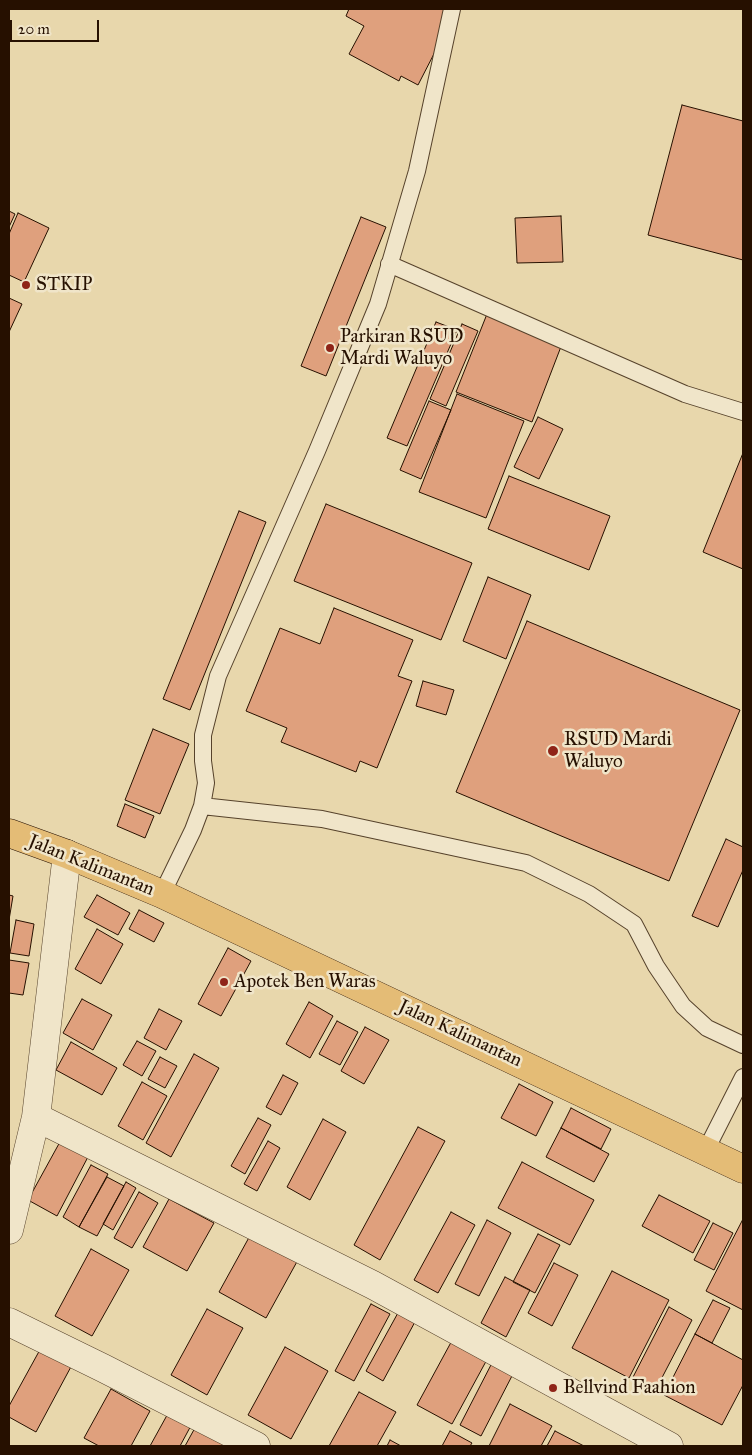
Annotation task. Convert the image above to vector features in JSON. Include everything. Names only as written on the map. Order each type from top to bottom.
[{"type":"highway","name":"Jalan Kalimantan","points":[[9,833],[67,854],[162,894],[743,1169]]},
{"type":"street","points":[[9,1230],[36,1117],[67,854]]},
{"type":"street","points":[[36,1117],[373,1285],[669,1446]]},
{"type":"street","points":[[9,1322],[256,1446]]},
{"type":"lane","points":[[162,894],[193,830],[202,806],[206,784],[203,761],[203,735],[218,676],[321,441],[378,304],[417,171],[452,9]]},
{"type":"lane","points":[[389,264],[685,394],[743,412]]},
{"type":"lane","points":[[202,806],[322,819],[526,864],[589,894],[634,924],[656,966],[684,1006],[707,1028],[743,1045]]},
{"type":"lane","points":[[706,1150],[743,1077]]},
{"type":"building","points":[[349,9],[457,9],[418,85],[401,76],[399,81],[349,54],[364,26],[346,16]]},
{"type":"building","points":[[682,105],[743,121],[743,260],[648,235]]},
{"type":"building","points":[[9,211],[15,214],[9,227]]},
{"type":"building","points":[[18,213],[49,228],[24,282],[9,275],[9,234]]},
{"type":"building","points":[[561,216],[563,262],[517,263],[515,218]]},
{"type":"building","points":[[361,217],[386,227],[326,376],[301,366]]},
{"type":"building","points":[[9,298],[22,304],[9,332]]},
{"type":"building","points":[[487,314],[562,344],[532,422],[456,392]]},
{"type":"building","points":[[436,322],[457,330],[407,446],[387,438]]},
{"type":"building","points":[[462,324],[478,331],[446,406],[430,399]]},
{"type":"building","points":[[457,394],[524,421],[486,518],[419,492]]},
{"type":"building","points":[[429,401],[451,410],[421,479],[400,470]]},
{"type":"building","points":[[538,417],[563,429],[539,479],[514,467]]},
{"type":"building","points":[[743,453],[743,569],[703,552]]},
{"type":"building","points":[[509,476],[610,516],[589,570],[488,529]]},
{"type":"building","points":[[326,504],[472,563],[441,640],[294,581]]},
{"type":"building","points":[[239,511],[266,522],[190,710],[163,699]]},
{"type":"building","points":[[488,577],[531,595],[506,659],[463,641]]},
{"type":"building","points":[[334,608],[413,640],[398,676],[412,681],[377,768],[360,761],[356,772],[281,742],[287,728],[246,711],[280,628],[320,644]]},
{"type":"building","points":[[527,621],[740,710],[669,881],[456,792]]},
{"type":"building","points":[[423,681],[454,690],[446,715],[416,706]]},
{"type":"building","points":[[153,729],[189,744],[160,814],[125,800]]},
{"type":"building","points":[[125,804],[154,816],[145,838],[117,826]]},
{"type":"building","points":[[726,839],[743,847],[743,870],[718,927],[692,916]]},
{"type":"building","points":[[9,895],[13,896],[9,920]]},
{"type":"building","points":[[97,895],[130,913],[118,935],[84,917]]},
{"type":"building","points":[[139,910],[164,923],[154,942],[129,929]]},
{"type":"building","points":[[16,920],[34,924],[29,956],[10,953]]},
{"type":"building","points":[[97,929],[123,944],[101,984],[75,969]]},
{"type":"building","name":"Apotek Ben Waras","points":[[228,948],[251,961],[221,1016],[198,1004]]},
{"type":"building","points":[[9,960],[29,963],[23,995],[9,993]]},
{"type":"building","points":[[82,999],[112,1015],[93,1050],[63,1033]]},
{"type":"building","points":[[309,1002],[333,1016],[310,1058],[286,1044]]},
{"type":"building","points":[[159,1009],[182,1021],[166,1050],[144,1038]]},
{"type":"building","points":[[337,1021],[358,1032],[340,1065],[319,1054]]},
{"type":"building","points":[[365,1027],[389,1040],[364,1084],[341,1071]]},
{"type":"building","points":[[137,1041],[156,1051],[142,1076],[123,1065]]},
{"type":"building","points":[[71,1042],[117,1068],[102,1095],[56,1070]]},
{"type":"building","points":[[194,1054],[219,1068],[171,1157],[146,1143]]},
{"type":"building","points":[[160,1057],[177,1066],[165,1088],[148,1079]]},
{"type":"building","points":[[283,1075],[298,1083],[281,1115],[266,1107]]},
{"type":"building","points":[[142,1082],[167,1096],[143,1140],[118,1126]]},
{"type":"building","points":[[519,1084],[553,1102],[536,1136],[501,1118]]},
{"type":"building","points":[[571,1108],[611,1129],[601,1149],[561,1128]]},
{"type":"building","points":[[258,1118],[271,1125],[245,1174],[231,1166]]},
{"type":"building","points":[[323,1119],[346,1132],[310,1200],[287,1187]]},
{"type":"building","points":[[418,1127],[445,1141],[380,1260],[354,1245]]},
{"type":"building","points":[[561,1128],[609,1154],[594,1182],[546,1157]]},
{"type":"building","points":[[61,1140],[89,1155],[57,1216],[28,1200]]},
{"type":"building","points":[[268,1141],[280,1148],[257,1191],[244,1184]]},
{"type":"building","points":[[522,1162],[594,1200],[570,1245],[498,1208]]},
{"type":"building","points":[[91,1165],[108,1174],[79,1227],[63,1217]]},
{"type":"building","points":[[107,1177],[124,1186],[97,1236],[79,1227]]},
{"type":"building","points":[[126,1182],[136,1188],[113,1230],[103,1224]]},
{"type":"building","points":[[139,1192],[158,1203],[132,1248],[114,1238]]},
{"type":"building","points":[[659,1195],[710,1221],[693,1253],[642,1226]]},
{"type":"building","points":[[169,1199],[214,1223],[187,1271],[143,1247]]},
{"type":"building","points":[[451,1212],[475,1225],[438,1293],[414,1280]]},
{"type":"building","points":[[743,1219],[743,1310],[706,1291]]},
{"type":"building","points":[[487,1220],[511,1233],[479,1296],[455,1284]]},
{"type":"building","points":[[713,1223],[733,1233],[714,1270],[694,1260]]},
{"type":"building","points":[[252,1232],[299,1258],[266,1318],[219,1292]]},
{"type":"building","points":[[538,1234],[560,1245],[535,1293],[513,1282]]},
{"type":"building","points":[[91,1249],[129,1270],[92,1336],[55,1316]]},
{"type":"building","points":[[554,1263],[578,1275],[552,1326],[528,1313]]},
{"type":"building","points":[[612,1271],[669,1300],[629,1378],[572,1348]]},
{"type":"building","points":[[505,1277],[530,1290],[506,1337],[481,1323]]},
{"type":"building","points":[[713,1300],[730,1308],[712,1343],[695,1334]]},
{"type":"building","points":[[371,1304],[390,1314],[354,1381],[335,1371]]},
{"type":"building","points":[[669,1307],[692,1320],[654,1393],[631,1381]]},
{"type":"building","points":[[207,1309],[243,1328],[207,1395],[171,1375]]},
{"type":"building","points":[[399,1311],[416,1320],[383,1381],[366,1371]]},
{"type":"building","points":[[695,1334],[743,1360],[743,1385],[722,1425],[664,1395]]},
{"type":"building","points":[[455,1335],[490,1354],[452,1424],[417,1405]]},
{"type":"building","points":[[42,1346],[73,1363],[36,1432],[9,1417],[9,1406]]},
{"type":"building","points":[[285,1347],[328,1371],[291,1439],[248,1415]]},
{"type":"building","points":[[493,1361],[514,1372],[481,1436],[460,1425]]},
{"type":"building","points":[[111,1389],[150,1411],[131,1446],[99,1446],[84,1438]]},
{"type":"building","points":[[359,1392],[396,1412],[377,1446],[329,1446]]},
{"type":"building","points":[[510,1404],[552,1426],[541,1446],[489,1446]]},
{"type":"building","points":[[171,1408],[194,1420],[180,1446],[150,1446]]},
{"type":"building","points":[[196,1426],[232,1446],[185,1446]]},
{"type":"building","points":[[450,1431],[472,1443],[470,1446],[442,1446]]},
{"type":"building","points":[[555,1431],[584,1446],[547,1446]]},
{"type":"building","points":[[390,1440],[401,1446],[387,1446]]},
{"type":"place","name":"STKIP","points":[[26,285]]},
{"type":"place","name":"Parkiran RSUD Mardi Waluyo","points":[[330,348]]},
{"type":"place","name":"RSUD Mardi Waluyo","points":[[553,751]]},
{"type":"place","name":"Apotek Ben Waras","points":[[224,982]]},
{"type":"place","name":"Bellvind Faahion","points":[[553,1388]]}]
